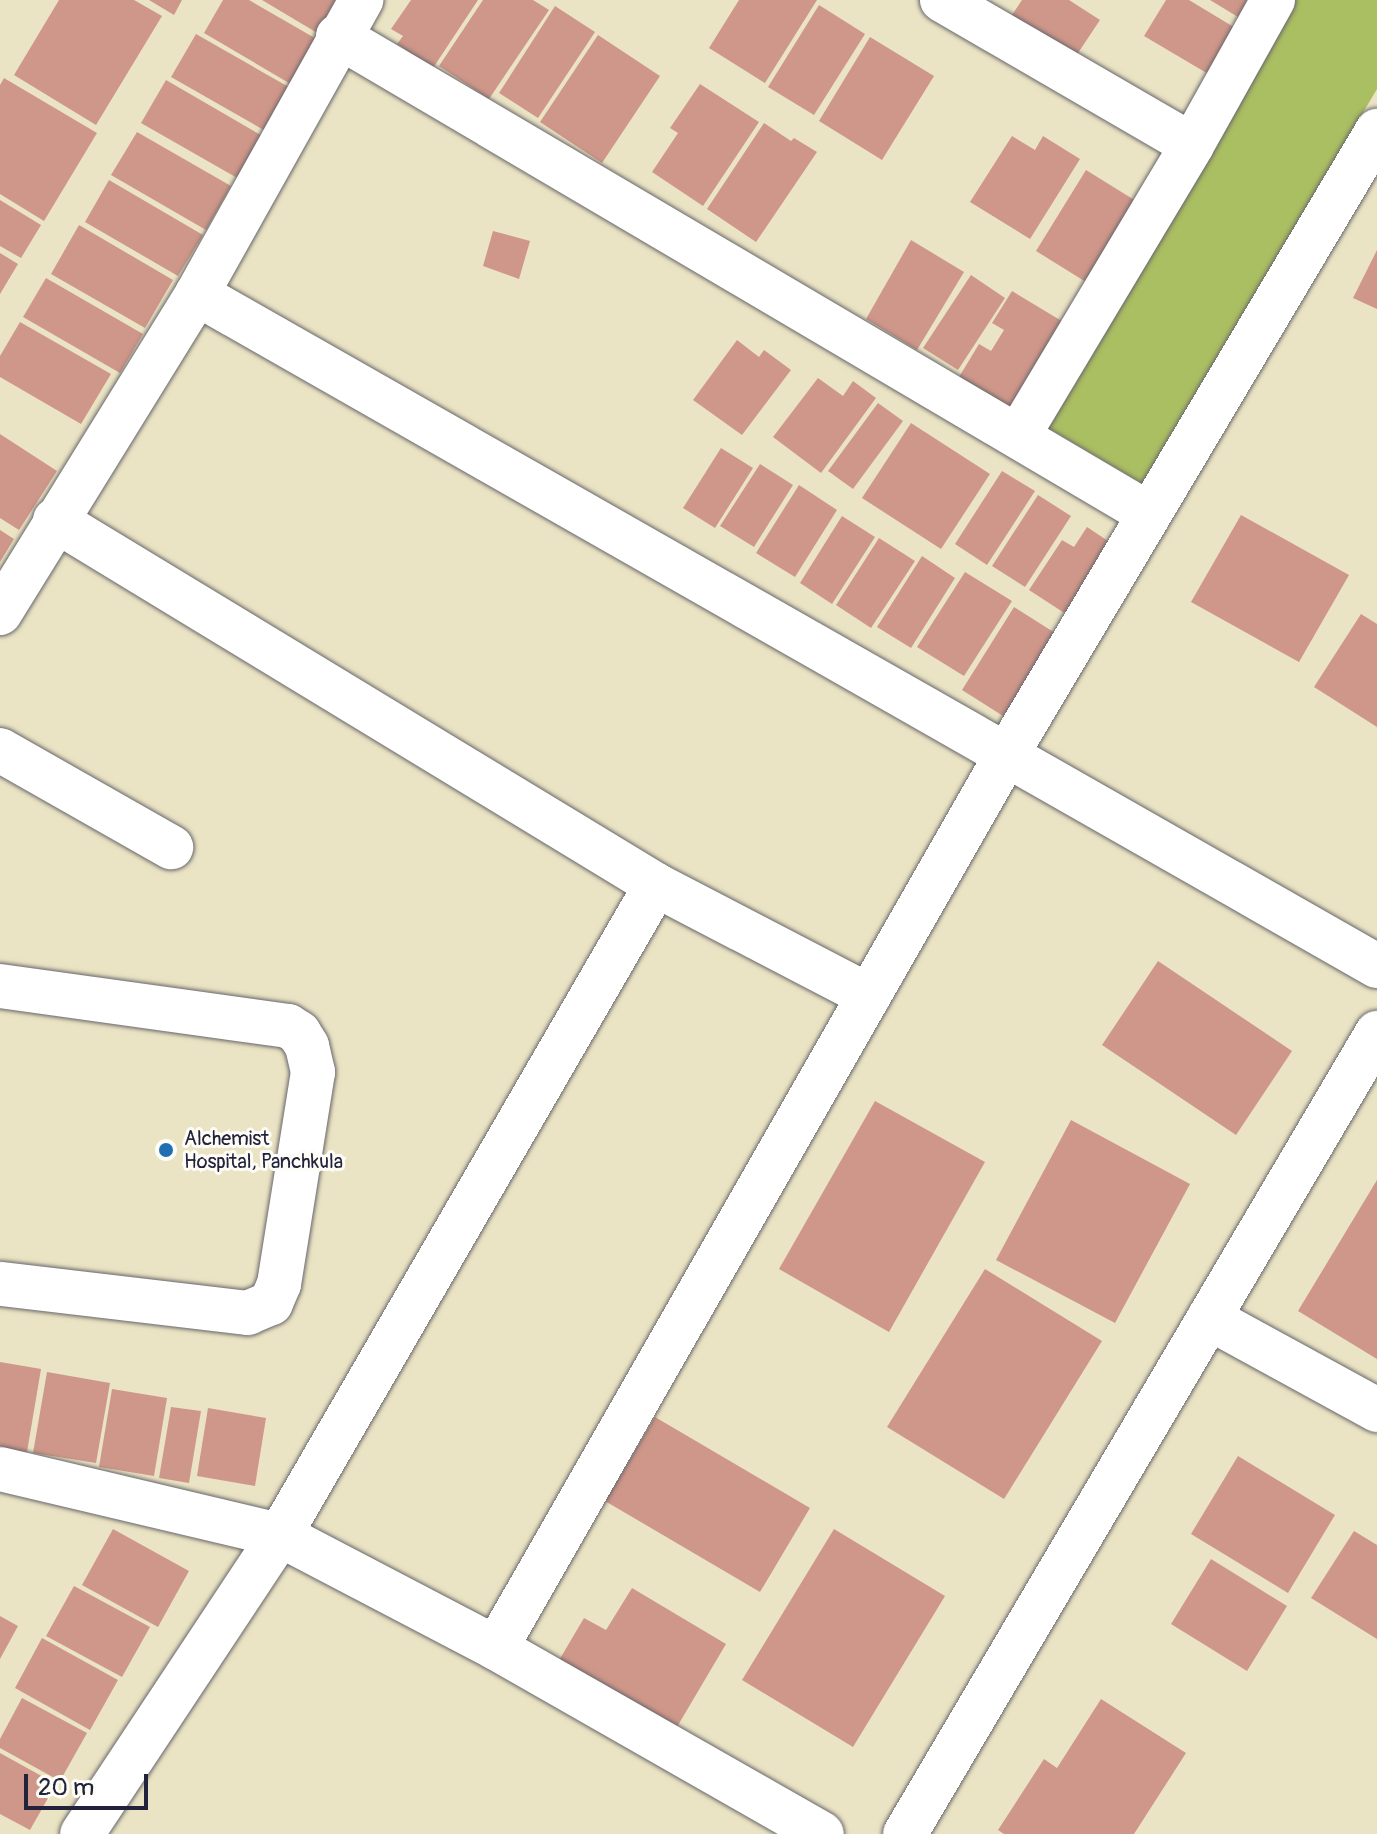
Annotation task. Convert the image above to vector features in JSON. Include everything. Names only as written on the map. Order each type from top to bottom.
[{"type":"street","points":[[1018,436],[1192,145],[1273,0]]},
{"type":"street","points":[[965,6],[1192,145]]},
{"type":"street","points":[[0,613],[197,294],[349,18],[1018,436],[1149,514]]},
{"type":"street","points":[[496,1648],[1007,754],[1377,131]]},
{"type":"street","points":[[197,294],[1377,966]]},
{"type":"street","points":[[55,520],[656,885],[869,996]]},
{"type":"street","points":[[0,750],[171,847]]},
{"type":"street","points":[[82,1834],[280,1535],[656,885]]},
{"type":"street","points":[[0,986],[288,1026],[299,1033],[307,1046],[313,1072],[279,1284],[271,1303],[248,1313],[0,1284]]},
{"type":"street","points":[[905,1834],[1377,1033]]},
{"type":"street","points":[[1209,1318],[1377,1410]]},
{"type":"street","points":[[0,1469],[280,1535],[496,1648],[822,1834]]},
{"type":"green space","points":[[1295,0],[1377,0],[1377,89],[1143,484],[1043,425]]},
{"type":"building","points":[[59,0],[134,0],[162,16],[96,125],[14,75]]},
{"type":"building","points":[[149,0],[182,0],[174,15]]},
{"type":"building","points":[[223,0],[249,0],[320,41],[294,86],[204,33]]},
{"type":"building","points":[[262,0],[338,0],[319,34]]},
{"type":"building","points":[[411,0],[478,0],[433,68],[397,44],[403,36],[391,29]]},
{"type":"building","points":[[483,0],[533,0],[549,10],[489,99],[439,66]]},
{"type":"building","points":[[739,0],[817,0],[765,83],[709,48]]},
{"type":"building","points":[[1022,0],[1069,0],[1100,20],[1076,56],[1012,15]]},
{"type":"building","points":[[1166,0],[1189,0],[1237,29],[1210,75],[1144,36]]},
{"type":"building","points":[[1210,0],[1248,0],[1238,17]]},
{"type":"building","points":[[819,5],[865,34],[814,115],[768,87]]},
{"type":"building","points":[[555,6],[595,32],[538,118],[499,93]]},
{"type":"building","points":[[196,34],[294,90],[269,133],[171,77]]},
{"type":"building","points":[[598,35],[660,76],[602,163],[540,122]]},
{"type":"building","points":[[870,37],[934,76],[882,160],[819,121]]},
{"type":"building","points":[[4,78],[97,133],[44,221],[0,194],[0,85]]},
{"type":"building","points":[[166,80],[264,137],[239,179],[141,123]]},
{"type":"building","points":[[700,84],[759,122],[703,206],[652,172],[678,133],[670,128]]},
{"type":"building","points":[[764,123],[791,141],[794,138],[817,152],[756,242],[707,209]]},
{"type":"building","points":[[137,132],[231,186],[206,230],[111,175]]},
{"type":"building","points":[[1012,136],[1035,150],[1043,136],[1080,159],[1030,239],[970,202]]},
{"type":"building","points":[[1086,170],[1136,201],[1086,282],[1036,251]]},
{"type":"building","points":[[109,180],[203,235],[178,276],[85,222]]},
{"type":"building","points":[[0,200],[41,225],[21,258],[0,246]]},
{"type":"building","points":[[79,225],[173,280],[145,328],[51,274]]},
{"type":"building","points":[[493,231],[530,241],[519,279],[483,266]]},
{"type":"building","points":[[911,240],[964,272],[917,350],[866,319]]},
{"type":"building","points":[[1377,250],[1377,309],[1353,298]]},
{"type":"building","points":[[0,253],[18,264],[0,294]]},
{"type":"building","points":[[971,275],[1005,298],[958,370],[923,348]]},
{"type":"building","points":[[46,278],[143,334],[120,373],[23,317]]},
{"type":"building","points":[[1012,291],[1075,329],[1022,415],[959,377],[979,344],[991,351],[1004,330],[992,323]]},
{"type":"building","points":[[20,322],[111,374],[81,424],[0,377],[0,356]]},
{"type":"building","points":[[737,340],[759,357],[764,350],[791,370],[742,435],[693,400]]},
{"type":"building","points":[[818,378],[843,396],[853,381],[876,398],[821,473],[773,437]]},
{"type":"building","points":[[878,403],[903,421],[853,489],[828,471]]},
{"type":"building","points":[[911,423],[990,474],[941,549],[862,498]]},
{"type":"building","points":[[0,434],[57,471],[19,530],[0,518]]},
{"type":"building","points":[[721,448],[753,468],[715,528],[683,508]]},
{"type":"building","points":[[760,464],[793,485],[754,547],[720,526]]},
{"type":"building","points":[[1002,471],[1035,491],[987,565],[955,544]]},
{"type":"building","points":[[799,485],[837,510],[795,577],[756,553]]},
{"type":"building","points":[[1038,495],[1071,516],[1025,587],[992,566]]},
{"type":"building","points":[[1241,515],[1349,575],[1299,662],[1191,602]]},
{"type":"building","points":[[842,516],[875,537],[832,604],[800,583]]},
{"type":"building","points":[[1087,527],[1117,547],[1072,618],[1029,590],[1062,540],[1074,547]]},
{"type":"building","points":[[0,530],[14,539],[0,562]]},
{"type":"building","points":[[879,538],[915,561],[871,628],[836,605]]},
{"type":"building","points":[[922,556],[955,578],[911,648],[877,627]]},
{"type":"building","points":[[965,572],[1012,601],[964,676],[917,647]]},
{"type":"building","points":[[1014,607],[1063,638],[1011,721],[962,690]]},
{"type":"building","points":[[1361,614],[1377,624],[1377,727],[1314,687]]},
{"type":"building","points":[[1158,961],[1292,1051],[1236,1135],[1102,1045]]},
{"type":"building","points":[[875,1101],[985,1162],[889,1332],[779,1269]]},
{"type":"building","points":[[1071,1120],[1190,1184],[1115,1323],[996,1260]]},
{"type":"building","points":[[1377,1180],[1377,1359],[1298,1311]]},
{"type":"building","points":[[985,1269],[1102,1341],[1004,1499],[887,1427]]},
{"type":"building","points":[[0,1362],[41,1369],[27,1452],[0,1448]]},
{"type":"building","points":[[47,1372],[110,1383],[96,1463],[33,1453]]},
{"type":"building","points":[[112,1389],[167,1398],[154,1476],[99,1467]]},
{"type":"building","points":[[171,1407],[201,1411],[189,1483],[159,1478]]},
{"type":"building","points":[[208,1408],[266,1418],[255,1486],[197,1476]]},
{"type":"building","points":[[655,1417],[810,1508],[760,1592],[605,1501]]},
{"type":"building","points":[[1238,1456],[1335,1515],[1288,1593],[1191,1534]]},
{"type":"building","points":[[113,1529],[189,1571],[158,1627],[82,1585]]},
{"type":"building","points":[[834,1529],[945,1596],[853,1747],[742,1680]]},
{"type":"building","points":[[1354,1531],[1377,1545],[1377,1639],[1311,1598]]},
{"type":"building","points":[[1211,1559],[1287,1606],[1247,1671],[1171,1624]]},
{"type":"building","points":[[74,1586],[150,1627],[122,1677],[46,1636]]},
{"type":"building","points":[[632,1588],[726,1644],[674,1732],[558,1662],[584,1618],[606,1630]]},
{"type":"building","points":[[0,1616],[18,1626],[0,1659]]},
{"type":"building","points":[[42,1638],[118,1680],[90,1730],[15,1688]]},
{"type":"building","points":[[22,1698],[87,1733],[60,1781],[0,1748],[0,1739]]},
{"type":"building","points":[[1101,1699],[1186,1753],[1134,1834],[1004,1834],[998,1830],[1044,1759],[1057,1768]]},
{"type":"building","points":[[0,1753],[56,1784],[30,1830],[0,1814]]},
{"type":"place","name":"Alchemist Hospital, Panchkula","points":[[166,1150]]}]
